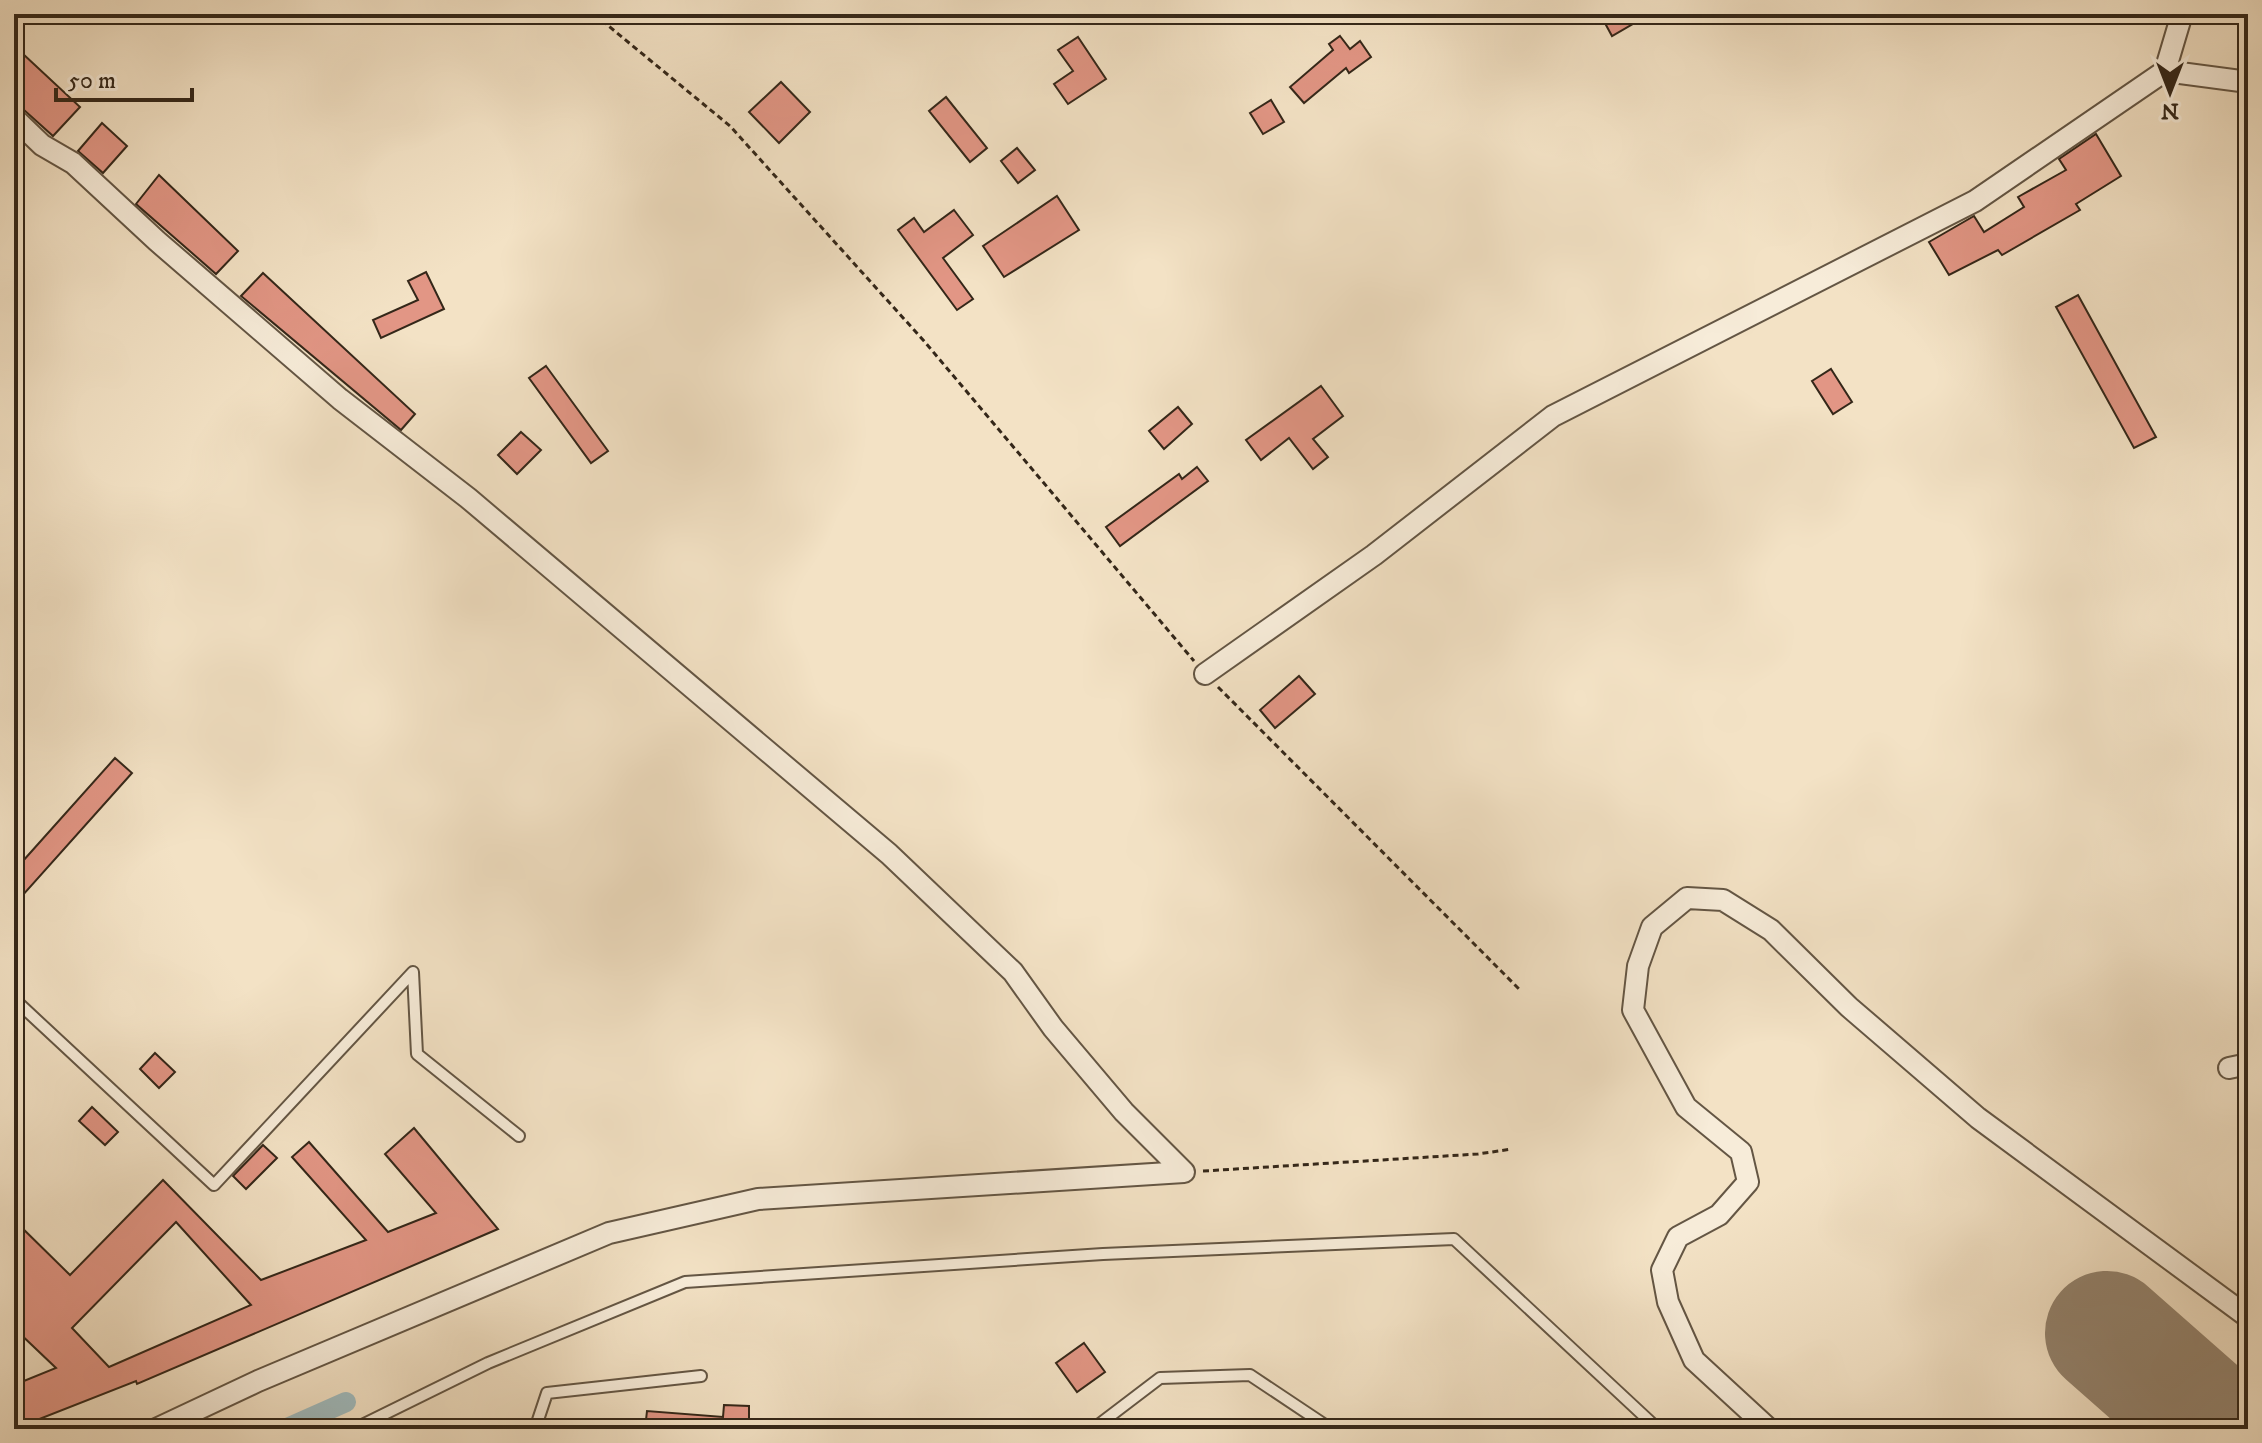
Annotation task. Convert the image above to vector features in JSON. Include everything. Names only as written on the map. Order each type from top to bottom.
[{"type":"street","points":[[1205,674],[1374,555],[1553,416],[1975,201],[2165,71],[2182,14]]},
{"type":"street","points":[[2165,71],[2248,82]]},
{"type":"street","points":[[14,118],[42,145],[73,163],[340,399],[468,498],[889,854],[1013,972],[1053,1028],[1104,1088],[1184,1172]]},
{"type":"street","points":[[1769,1429],[1694,1360],[1668,1302],[1662,1270],[1678,1237],[1719,1215],[1748,1182],[1741,1152],[1686,1107],[1633,1010],[1638,966],[1652,927],[1687,898],[1723,900],[1771,930],[1849,1007],[1978,1118],[2248,1317]]},
{"type":"street","points":[[156,1429],[258,1381],[609,1233],[758,1199],[1184,1172]]},
{"type":"lane","points":[[14,999],[214,1185],[413,972],[417,1054],[519,1136]]},
{"type":"lane","points":[[354,1429],[488,1363],[685,1282],[1103,1254],[1454,1239],[1658,1429]]},
{"type":"lane","points":[[1093,1429],[1160,1378],[1250,1375],[1331,1429]]},
{"type":"lane","points":[[535,1429],[547,1393],[701,1376]]},
{"type":"path","points":[[594,14],[730,126],[924,341],[1205,674],[1519,989]]},
{"type":"path","points":[[1184,1172],[1478,1154],[1512,1149]]},
{"type":"building","points":[[1600,14],[1650,14],[1612,36]]},
{"type":"building","points":[[1340,36],[1350,49],[1360,41],[1371,57],[1349,73],[1346,68],[1304,103],[1290,87],[1333,50],[1329,44]]},
{"type":"building","points":[[1078,37],[1106,79],[1068,104],[1054,84],[1073,71],[1058,50]]},
{"type":"building","points":[[22,53],[80,107],[53,136],[23,109],[14,105],[14,62]]},
{"type":"building","points":[[781,82],[810,112],[779,143],[749,112]]},
{"type":"building","points":[[946,97],[987,148],[970,162],[929,111]]},
{"type":"building","points":[[1271,100],[1284,122],[1263,134],[1250,113]]},
{"type":"building","points":[[102,123],[127,146],[103,173],[78,151]]},
{"type":"building","points":[[2096,134],[2121,176],[2076,204],[2080,210],[2002,255],[1998,250],[1949,275],[1929,242],[1974,216],[1984,232],[2024,207],[2018,197],[2066,170],[2059,159]]},
{"type":"building","points":[[1017,148],[1035,170],[1018,183],[1001,161]]},
{"type":"building","points":[[159,175],[238,251],[216,274],[136,204]]},
{"type":"building","points":[[1057,196],[1079,230],[1004,277],[983,246]]},
{"type":"building","points":[[954,210],[973,235],[943,258],[973,299],[957,310],[898,230],[914,218],[924,232]]},
{"type":"building","points":[[426,272],[444,309],[381,338],[373,320],[418,300],[408,281]]},
{"type":"building","points":[[263,273],[415,414],[401,430],[241,296]]},
{"type":"building","points":[[2078,295],[2156,437],[2134,448],[2056,307]]},
{"type":"building","points":[[546,366],[608,451],[591,463],[529,378]]},
{"type":"building","points":[[1831,369],[1852,402],[1833,414],[1812,381]]},
{"type":"building","points":[[1321,386],[1343,416],[1313,439],[1328,457],[1313,469],[1289,438],[1261,460],[1246,440]]},
{"type":"building","points":[[1178,407],[1192,424],[1164,449],[1149,431]]},
{"type":"building","points":[[521,432],[541,450],[517,474],[498,455]]},
{"type":"building","points":[[1197,467],[1208,481],[1120,546],[1106,527],[1179,474],[1182,479]]},
{"type":"building","points":[[1299,676],[1315,694],[1275,728],[1260,710]]},
{"type":"building","points":[[115,758],[132,773],[14,905],[14,871]]},
{"type":"building","points":[[155,1053],[175,1072],[159,1088],[140,1069]]},
{"type":"building","points":[[92,1107],[118,1132],[105,1145],[79,1121]]},
{"type":"building","points":[[414,1128],[498,1229],[137,1384],[136,1381],[14,1429],[14,1385],[56,1368],[14,1328],[14,1220],[70,1275],[163,1180],[261,1280],[366,1240],[292,1157],[309,1142],[388,1232],[436,1213],[385,1154]],"holes":[[[176,1222],[251,1305],[109,1367],[72,1328]]]},
{"type":"building","points":[[263,1145],[277,1158],[246,1189],[233,1176]]},
{"type":"building","points":[[1084,1343],[1105,1372],[1077,1392],[1056,1363]]},
{"type":"building","points":[[724,1405],[749,1406],[749,1429],[645,1429],[647,1411],[723,1417]]},
{"type":"waterway","points":[[285,1429],[346,1402]]},
{"type":"runway","points":[[2107,1333],[2216,1429]]}]
